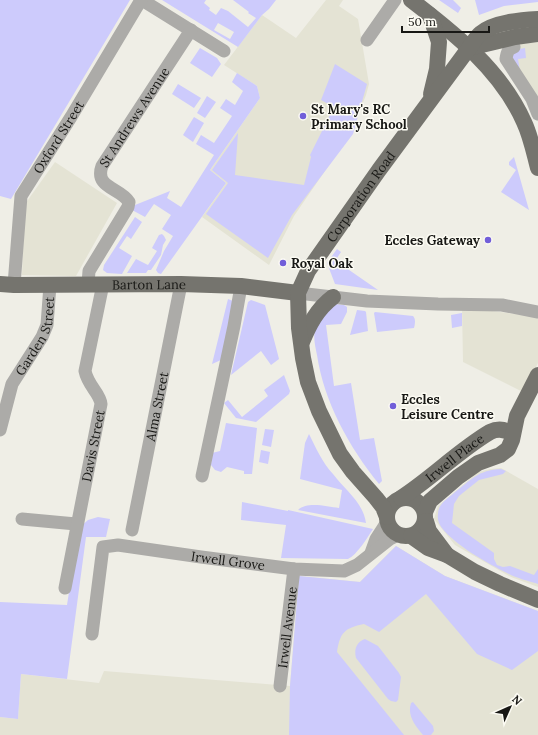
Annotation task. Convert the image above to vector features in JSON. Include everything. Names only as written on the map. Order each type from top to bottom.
[{"type":"main road","points":[[411,0],[469,48],[496,76],[516,105],[524,122],[538,168]]},
{"type":"main road","name":"Corporation Road","points":[[428,103],[437,69],[439,42],[430,15]]},
{"type":"main road","name":"Corporation Road","points":[[298,293],[308,271],[428,103],[481,34],[489,28],[515,21],[538,19]]},
{"type":"main road","points":[[469,48],[515,37],[538,34]]},
{"type":"main road","name":"Barton Lane","points":[[7,285],[181,284],[241,286],[298,293]]},
{"type":"main road","points":[[298,293],[302,358],[308,382],[340,454],[353,472],[383,507],[392,530],[428,548],[447,555],[475,572],[500,584],[538,600]]},
{"type":"main road","points":[[301,344],[307,329],[317,312],[333,297]]},
{"type":"main road","name":"Irwell Place","points":[[425,517],[430,501],[458,477],[478,463],[504,453],[510,444],[517,416],[538,375]]},
{"type":"main road","name":"Irwell Place","points":[[401,498],[421,485],[456,456],[490,432],[500,429],[506,430],[512,434]]},
{"type":"main road","points":[[387,520],[390,506],[395,501],[401,498],[407,498],[419,502],[429,531],[447,555]]},
{"type":"main road","points":[[404,536],[420,531],[425,517]]},
{"type":"street","points":[[142,0],[224,51]]},
{"type":"street","name":"Oxford Street","points":[[7,285],[21,196],[142,0]]},
{"type":"street","points":[[367,40],[395,0]]},
{"type":"street","name":"St Andrews Avenue","points":[[126,198],[103,182],[101,177],[101,169],[191,30]]},
{"type":"street","points":[[514,47],[507,53],[506,58],[532,98],[538,114]]},
{"type":"street","name":"Davis Street","points":[[65,588],[76,524],[102,404],[99,396],[87,380],[85,372],[96,284],[89,271],[128,207],[129,202],[126,198]]},
{"type":"street","name":"Alma Street","points":[[132,530],[181,284]]},
{"type":"street","name":"Garden Street","points":[[0,430],[12,384],[42,337],[46,325],[50,285]]},
{"type":"street","points":[[202,476],[241,286]]},
{"type":"street","points":[[298,293],[367,301],[502,305],[538,312]]},
{"type":"street","points":[[22,519],[76,524]]},
{"type":"street","name":"Irwell Grove","points":[[371,553],[376,539],[387,520]]},
{"type":"street","name":"Irwell Grove","points":[[92,634],[103,547],[118,545],[294,569],[344,571],[357,565],[371,553],[404,536]]},
{"type":"street","name":"Irwell Avenue","points":[[280,686],[294,569]]},
{"type":"shaded area","points":[[0,0],[130,0],[11,199],[0,196]]},
{"type":"shaded area","points":[[162,0],[206,0],[204,3],[210,8],[209,10],[216,15],[221,8],[228,11],[248,27],[256,18],[233,0],[276,0],[262,15],[238,47]],"holes":[[[218,23],[234,32],[230,39],[214,30]]]},
{"type":"shaded area","name":"St Mary's RC Primary School","points":[[326,0],[343,0],[339,6],[358,19],[369,84],[351,133],[294,216],[269,265],[202,217],[226,183],[210,170],[260,98],[257,86],[224,65],[262,15],[296,38]]},
{"type":"shaded area","points":[[439,0],[453,0],[461,8],[458,13]]},
{"type":"shaded area","points":[[475,0],[538,0],[538,2],[504,6],[479,15]]},
{"type":"shaded area","points":[[538,42],[538,122],[506,45]]},
{"type":"shaded area","points":[[200,48],[217,58],[221,64],[212,77],[190,63]]},
{"type":"shaded area","points":[[525,48],[526,58],[518,59],[520,71],[510,59],[514,50]]},
{"type":"shaded area","points":[[335,64],[367,84],[353,134],[292,215],[268,258],[206,214],[228,183],[212,170],[238,133],[235,175],[304,185],[311,157],[310,155],[334,107],[321,100]]},
{"type":"shaded area","points":[[237,73],[257,86],[260,98],[210,170],[226,183],[161,274],[158,273],[156,270],[164,251],[173,236],[162,229],[171,215],[154,204],[145,217],[132,210],[135,205],[170,191],[167,198],[181,207],[214,155],[196,144],[201,135],[214,143],[232,116],[220,108],[226,99],[235,105],[243,91],[232,82]]},
{"type":"shaded area","points":[[178,84],[201,98],[194,108],[172,94]]},
{"type":"shaded area","points":[[207,96],[216,102],[205,118],[197,113]]},
{"type":"shaded area","points":[[194,117],[204,123],[193,142],[183,135]]},
{"type":"shaded area","points":[[514,157],[529,210],[501,192],[516,170],[509,165],[509,162]]},
{"type":"shaded area","points":[[55,162],[117,203],[76,276],[22,275],[25,204]]},
{"type":"shaded area","points":[[135,217],[142,222],[131,239],[127,236],[119,248],[132,256],[122,274],[107,273],[103,270],[104,265]]},
{"type":"shaded area","points":[[162,234],[166,240],[163,245],[161,255],[151,270],[148,270],[146,273],[127,273],[136,259],[148,265],[157,251],[152,248],[159,235]]},
{"type":"shaded area","points":[[337,249],[341,252],[337,258],[340,260],[339,263],[378,290],[335,284],[327,263]]},
{"type":"shaded area","points":[[228,299],[233,301],[221,360],[212,364]]},
{"type":"shaded area","points":[[251,300],[265,305],[279,359],[271,365],[261,351],[231,375],[248,302]]},
{"type":"shaded area","points":[[335,304],[344,305],[347,307],[347,312],[341,324],[326,325],[334,386],[351,383],[360,440],[374,438],[382,481],[379,484],[358,455],[339,423],[325,390],[320,373],[314,336],[315,328]]},
{"type":"shaded area","points":[[462,307],[538,317],[538,363],[523,392],[463,362]]},
{"type":"shaded area","points":[[357,310],[366,312],[368,331],[350,335]]},
{"type":"shaded area","points":[[375,312],[413,316],[415,320],[414,328],[377,332]]},
{"type":"shaded area","points":[[462,313],[462,326],[452,328],[451,315]]},
{"type":"shaded area","points":[[284,375],[290,391],[289,394],[256,422],[236,418],[224,403],[228,400],[242,417],[268,396],[264,390]]},
{"type":"shaded area","points":[[226,423],[257,428],[252,474],[244,474],[244,471],[227,467],[221,472],[215,470],[211,465],[212,453],[220,451]]},
{"type":"shaded area","points":[[265,429],[274,430],[271,447],[262,445]]},
{"type":"shaded area","points":[[309,434],[326,465],[357,502],[366,523],[298,510],[302,507],[312,505],[339,508],[342,490],[300,479],[305,443]]},
{"type":"shaded area","points":[[261,450],[270,452],[268,464],[259,462]]},
{"type":"shaded area","points":[[501,468],[538,489],[538,587],[511,577],[455,545],[434,519],[438,506],[478,472]]},
{"type":"shaded area","points":[[501,469],[506,471],[503,474],[479,480],[459,496],[454,504],[452,523],[494,553],[494,559],[497,565],[503,567],[510,566],[534,575],[538,569],[538,584],[511,575],[472,553],[455,541],[442,528],[438,521],[438,510],[441,505],[470,480],[486,471]]},
{"type":"shaded area","points":[[242,502],[288,510],[373,529],[358,550],[348,559],[281,558],[286,525],[241,520]]},
{"type":"shaded area","points":[[98,517],[110,519],[106,537],[86,537],[67,679],[21,674],[18,719],[0,717],[0,602],[67,605],[79,528],[88,520]]},
{"type":"shaded area","points":[[396,546],[445,576],[538,611],[538,735],[0,735],[0,717],[18,719],[21,674],[99,683],[104,671],[290,686],[299,576],[360,582]]},
{"type":"shaded area","points":[[396,546],[445,576],[538,611],[538,651],[512,670],[477,654],[426,594],[379,632],[364,624],[347,630],[344,632],[340,640],[337,652],[404,735],[289,735],[290,686],[299,576],[360,582]]},
{"type":"shaded area","points":[[365,639],[378,646],[401,677],[398,700],[396,702],[388,699],[356,658],[356,647],[362,640]]},
{"type":"shaded area","points":[[413,702],[433,726],[434,731],[431,735],[423,735],[412,720],[410,708],[411,703]]},
{"type":"place","name":"St Mary's RC Primary School","points":[[303,116]]},
{"type":"place","name":"Eccles Gateway","points":[[488,240]]},
{"type":"place","name":"Royal Oak","points":[[283,263]]},
{"type":"place","name":"Eccles Leisure Centre","points":[[393,406]]}]
